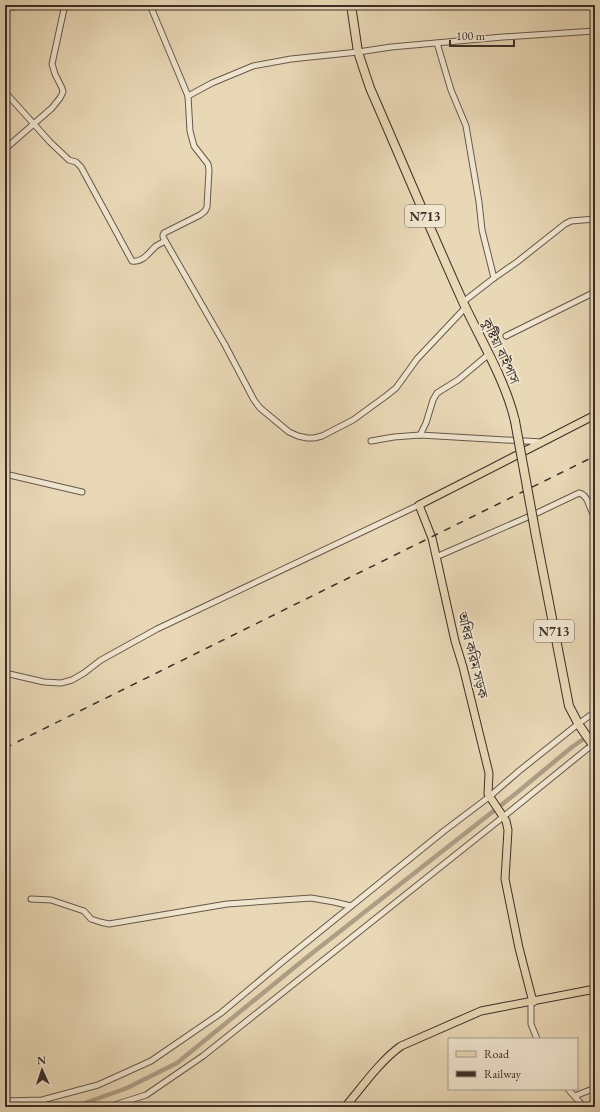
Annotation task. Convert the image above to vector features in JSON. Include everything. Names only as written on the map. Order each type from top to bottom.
[{"type":"highway","name":"কুষ্টিয়া বাইপাস","points":[[351,5],[358,52],[370,88],[465,304],[511,404],[569,706],[578,724],[593,746]]},
{"type":"main road","points":[[419,505],[595,415]]},
{"type":"main road","name":"অধির করিম সড়ক","points":[[419,505],[432,538],[455,642],[463,667],[489,773],[488,791],[490,798]]},
{"type":"main road","points":[[490,798],[506,821],[508,830],[504,878],[532,1002]]},
{"type":"main road","points":[[345,1107],[382,1063],[401,1046],[490,1008],[595,990]]},
{"type":"street","points":[[5,149],[52,108],[63,92],[52,64],[65,7],[57,5]]},
{"type":"street","points":[[150,5],[188,96],[190,131],[194,146],[208,164],[209,170],[205,211],[162,235],[225,345],[254,400],[260,408],[290,432],[298,436],[307,438],[322,436],[353,420],[386,396],[396,388],[417,359],[465,304],[494,278],[565,224],[571,221],[595,219]]},
{"type":"street","points":[[188,96],[212,83],[253,66],[291,59],[391,47],[503,37],[595,31]]},
{"type":"street","points":[[437,43],[451,90],[466,126],[479,202],[482,230],[494,278]]},
{"type":"street","points":[[5,92],[50,142],[69,160],[76,162],[81,166],[132,261],[138,261],[148,256],[157,246],[165,241]]},
{"type":"street","points":[[506,336],[595,292]]},
{"type":"street","points":[[420,434],[426,423],[433,400],[437,393],[458,380],[489,354]]},
{"type":"street","points":[[371,441],[420,434],[543,442]]},
{"type":"street","points":[[5,474],[82,492]]},
{"type":"street","points":[[436,557],[579,493],[584,495],[592,514],[595,517]]},
{"type":"street","points":[[5,673],[44,682],[61,683],[72,680],[101,660],[157,629],[419,505]]},
{"type":"street","points":[[5,1101],[22,1104],[98,1085],[151,1061],[221,1013],[448,828],[490,798],[518,771],[595,712]]},
{"type":"street","points":[[108,1107],[146,1095],[203,1056],[587,749],[593,746]]},
{"type":"street","points":[[31,899],[51,900],[84,911],[91,919],[108,924],[227,904],[311,898],[351,906]]},
{"type":"street","points":[[532,1002],[531,1024],[536,1038]]},
{"type":"street","points":[[575,1096],[595,1088]]},
{"type":"street","points":[[569,1090],[584,1107]]},
{"type":"waterway","points":[[74,1107],[127,1088],[177,1063],[306,958],[514,795],[572,747],[595,731]]},
{"type":"railway","points":[[5,748],[595,456]]}]
